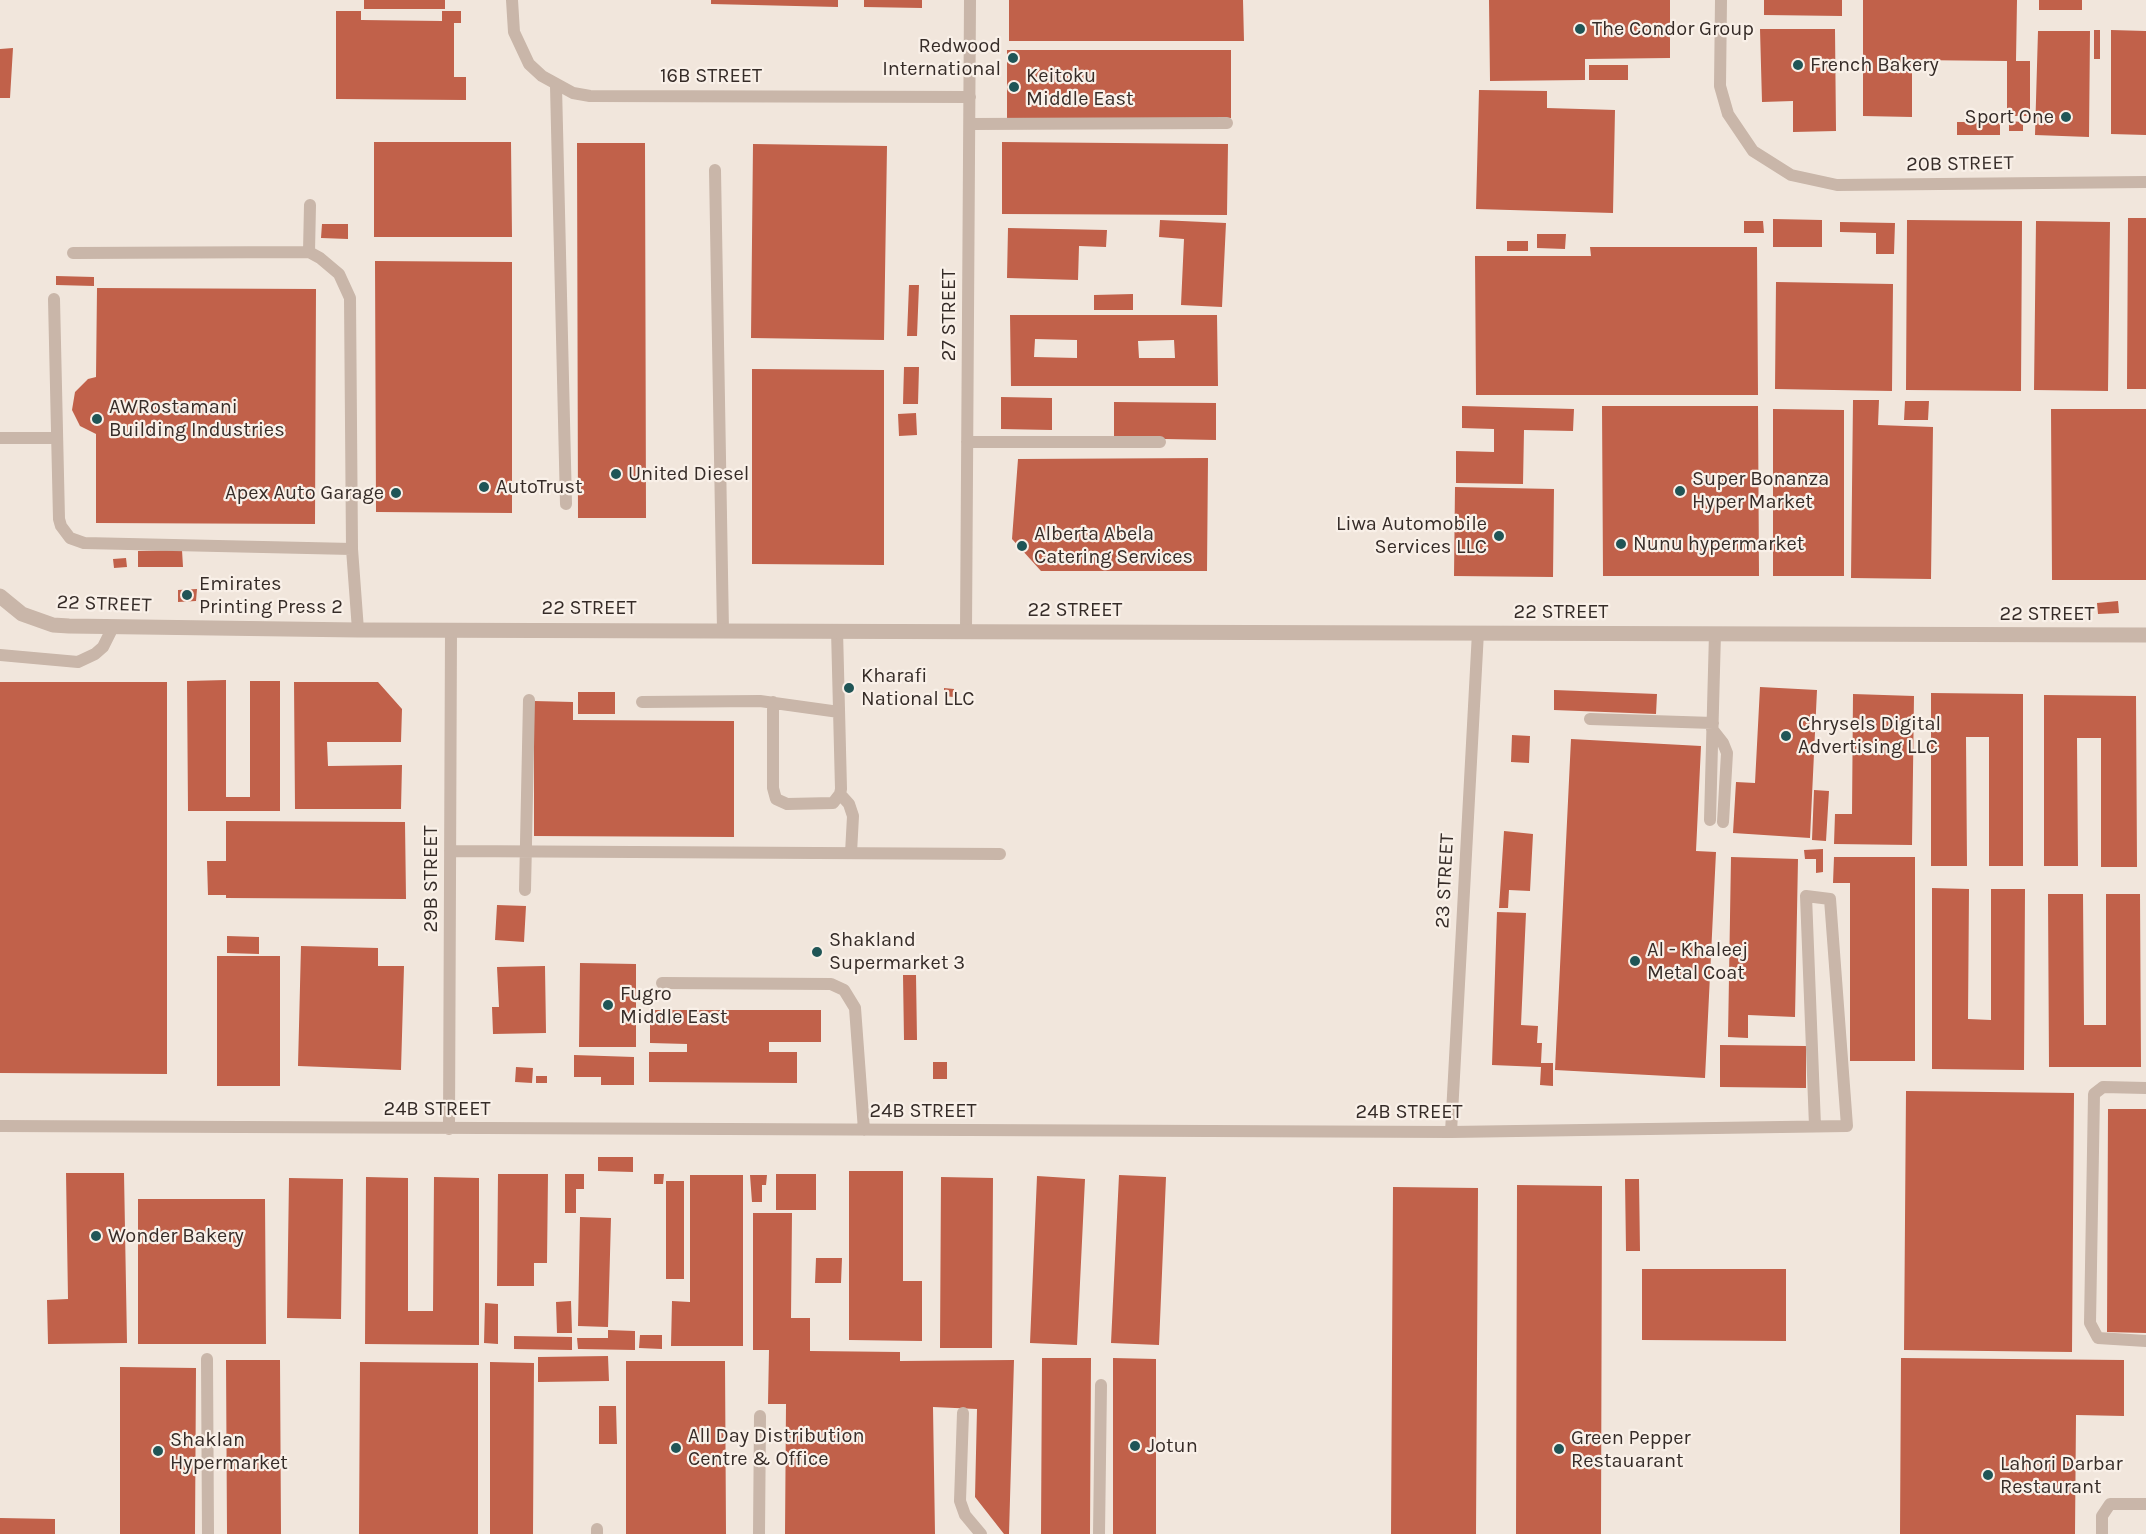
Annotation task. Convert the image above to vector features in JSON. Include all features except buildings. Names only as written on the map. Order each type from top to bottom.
[{"type":"street","name":"22 STREET","points":[[4,601],[22,614],[53,625],[113,627],[358,630],[451,628],[2146,635]]},
{"type":"lane","name":"16B STREET","points":[[512,0],[514,32],[529,64],[556,86],[590,96],[970,97]]},
{"type":"lane","name":"27 STREET","points":[[966,631],[970,0]]},
{"type":"lane","name":"20B STREET","points":[[1721,0],[1720,86],[1723,100],[1743,140],[1777,168],[1806,181],[1837,185],[2146,182]]},
{"type":"lane","points":[[556,86],[566,504]]},
{"type":"lane","points":[[970,124],[1227,123]]},
{"type":"lane","points":[[715,170],[723,630]]},
{"type":"lane","points":[[309,252],[310,205]]},
{"type":"lane","points":[[73,253],[309,252],[325,261],[339,274],[350,298],[352,549],[358,630]]},
{"type":"lane","points":[[54,299],[55,438],[59,519],[64,533],[77,541],[352,549]]},
{"type":"lane","points":[[0,438],[55,438]]},
{"type":"lane","points":[[967,442],[1160,442]]},
{"type":"lane","points":[[0,656],[78,662],[95,654],[103,647],[113,627]]},
{"type":"lane","name":"29B STREET","points":[[450,1129],[451,628]]},
{"type":"lane","points":[[837,630],[840,794],[849,804],[854,816],[851,853]]},
{"type":"lane","name":"23 STREET","points":[[1451,1132],[1478,632]]},
{"type":"lane","points":[[1710,820],[1716,633]]},
{"type":"lane","points":[[525,890],[529,700]]},
{"type":"lane","points":[[642,702],[773,702],[839,712]]},
{"type":"lane","points":[[773,702],[773,788],[777,799],[787,804],[828,805],[840,794]]},
{"type":"lane","points":[[1590,719],[1713,726]]},
{"type":"lane","points":[[1713,726],[1727,753],[1723,822]]},
{"type":"lane","points":[[450,851],[1000,855]]},
{"type":"lane","name":"24B STREET","points":[[0,1126],[1451,1132],[1846,1126],[1830,899],[1806,896],[1815,1126]]},
{"type":"lane","points":[[662,983],[831,984],[844,990],[855,1008],[864,1130]]},
{"type":"lane","points":[[2146,1088],[2103,1087],[2094,1094],[2090,1323],[2098,1338],[2146,1341]]},
{"type":"lane","points":[[207,1359],[208,1534]]},
{"type":"lane","points":[[1099,1534],[1101,1385]]},
{"type":"lane","points":[[963,1413],[960,1501],[965,1515],[981,1534]]},
{"type":"lane","points":[[759,1534],[760,1416]]},
{"type":"lane","points":[[2102,1534],[2102,1516],[2110,1504],[2146,1504]]},
{"type":"place","name":"The Condor Group","points":[[1580,29]]},
{"type":"place","name":"Redwood International","points":[[1013,58]]},
{"type":"place","name":"French Bakery","points":[[1798,65]]},
{"type":"place","name":"Keitoku Middle East","points":[[1014,87]]},
{"type":"place","name":"Sport One","points":[[2066,117]]},
{"type":"place","name":"AWRostamani Building Industries","points":[[97,419]]},
{"type":"place","name":"United Diesel","points":[[616,474]]},
{"type":"place","name":"AutoTrust","points":[[484,487]]},
{"type":"place","name":"Super Bonanza Hyper Market","points":[[1680,491]]},
{"type":"place","name":"Apex Auto Garage","points":[[396,493]]},
{"type":"place","name":"Liwa Automobile Services LLC","points":[[1499,536]]},
{"type":"place","name":"Nunu hypermarket","points":[[1621,544]]},
{"type":"place","name":"Alberta Abela Catering Services","points":[[1022,546]]},
{"type":"place","name":"Emirates Printing Press 2","points":[[187,595]]},
{"type":"place","name":"Kharafi National LLC","points":[[849,688]]},
{"type":"place","name":"Chrysels Digital Advertising LLC","points":[[1786,736]]},
{"type":"place","name":"Shakland Supermarket 3","points":[[817,952]]},
{"type":"place","name":"Al - Khaleej Metal Coat","points":[[1635,961]]},
{"type":"place","name":"Fugro Middle East","points":[[608,1005]]},
{"type":"place","name":"Wonder Bakery","points":[[96,1236]]},
{"type":"place","name":"Jotun","points":[[1135,1446]]},
{"type":"place","name":"All Day Distribution Centre & Office","points":[[676,1448]]},
{"type":"place","name":"Green Pepper Restauarant","points":[[1559,1449]]},
{"type":"place","name":"Shaklan Hypermarket","points":[[158,1451]]},
{"type":"place","name":"Lahori Darbar Restaurant","points":[[1988,1475]]}]
